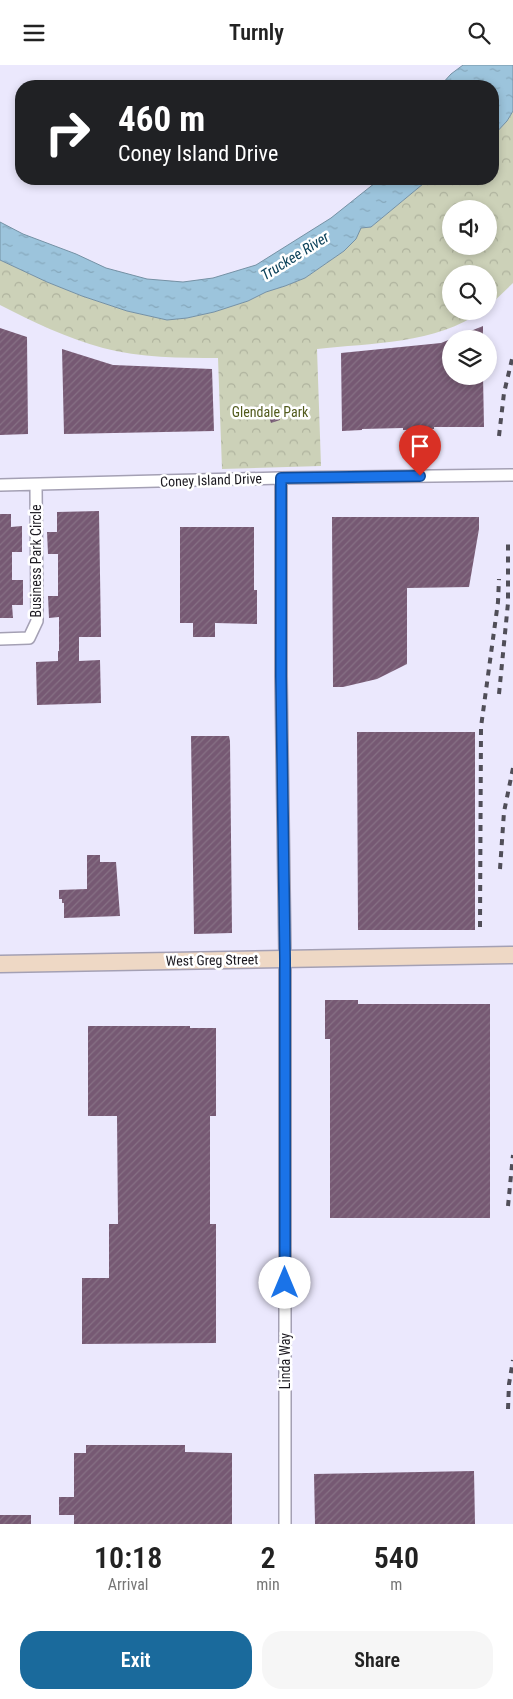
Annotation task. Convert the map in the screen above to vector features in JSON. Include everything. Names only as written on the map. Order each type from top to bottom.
[{"type":"main road","name":"West Greg Street","points":[[0,964],[513,955]]},
{"type":"street","name":"Coney Island Drive","points":[[0,485],[281,478],[513,475]]},
{"type":"street","name":"Linda Way","points":[[281,478],[281,676],[285,959],[285,1524]]},
{"type":"street","name":"Business Park Circle","points":[[0,639],[29,638],[37,621],[36,485]]},
{"type":"green space","name":"Glendale Park","points":[[513,111],[513,283],[497,298],[497,265],[442,265],[442,320],[467,320],[445,330],[424,336],[381,343],[317,349],[321,466],[222,469],[218,358],[146,356],[103,348],[50,329],[0,305],[0,260],[47,282],[127,311],[167,320],[214,312],[248,301],[266,292],[305,278],[344,251],[356,239],[360,228],[371,227],[422,185],[499,185],[499,130]]},
{"type":"water","points":[[463,65],[513,65],[513,111],[499,130],[499,80],[446,80]]},
{"type":"water","name":"Truckee River","points":[[372,185],[422,185],[371,227],[361,228],[356,239],[344,251],[305,278],[266,292],[248,301],[187,318],[167,320],[127,311],[47,282],[0,260],[0,222],[23,234],[76,254],[106,268],[147,279],[183,282],[213,278],[256,265],[331,218]]},
{"type":"building","points":[[483,326],[483,330],[473,330]]},
{"type":"building","points":[[0,328],[27,337],[28,434],[0,435]]},
{"type":"building","points":[[441,343],[442,385],[483,385],[484,427],[342,431],[341,353]]},
{"type":"building","points":[[62,349],[113,365],[212,369],[214,431],[64,434]]},
{"type":"building","points":[[276,408],[280,420],[271,423],[267,411]]},
{"type":"building","points":[[99,511],[101,637],[79,637],[79,661],[100,660],[101,703],[37,705],[36,662],[58,661],[59,651],[59,617],[49,618],[48,596],[58,596],[58,554],[48,554],[47,532],[57,532],[57,512]]},
{"type":"building","points":[[0,514],[11,514],[11,527],[22,526],[22,552],[12,552],[12,580],[23,580],[23,605],[12,605],[13,618],[0,618]]},
{"type":"building","points":[[332,517],[479,517],[479,529],[469,587],[407,588],[407,664],[377,679],[343,687],[333,687]]},
{"type":"building","points":[[180,527],[254,527],[254,590],[257,590],[257,624],[215,623],[215,637],[193,637],[193,623],[180,623]]},
{"type":"building","points":[[357,732],[475,732],[475,930],[358,930]]},
{"type":"building","points":[[191,736],[229,736],[232,933],[194,934]]},
{"type":"building","points":[[87,855],[100,855],[100,862],[116,862],[120,916],[64,918],[64,903],[62,903],[62,899],[59,899],[59,890],[87,889]]},
{"type":"building","points":[[325,1000],[358,1000],[358,1004],[490,1004],[490,1218],[330,1218],[330,1039],[325,1039]]},
{"type":"building","points":[[88,1026],[190,1026],[190,1028],[216,1028],[216,1116],[210,1116],[210,1224],[216,1224],[216,1343],[82,1344],[82,1278],[109,1278],[109,1224],[118,1224],[117,1116],[88,1116]]},
{"type":"building","points":[[86,1445],[185,1445],[185,1452],[232,1453],[232,1524],[74,1524],[74,1515],[59,1515],[59,1497],[74,1497],[74,1453],[86,1453]]},
{"type":"building","points":[[474,1471],[475,1524],[315,1524],[314,1474]]},
{"type":"building","points":[[0,1515],[31,1515],[31,1524],[0,1524]]},
{"type":"railway","points":[[499,436],[504,393],[513,355]]},
{"type":"railway","points":[[499,694],[508,603],[508,541]]},
{"type":"railway","points":[[480,927],[481,727],[498,602],[499,579]]},
{"type":"railway","points":[[500,869],[504,812],[513,768]]},
{"type":"railway","points":[[508,1206],[513,1155]]},
{"type":"railway","points":[[508,1409],[509,1384],[513,1360]]},
{"type":"route","points":[[285,1283],[285,959],[281,676],[281,478],[420,476]]}]
